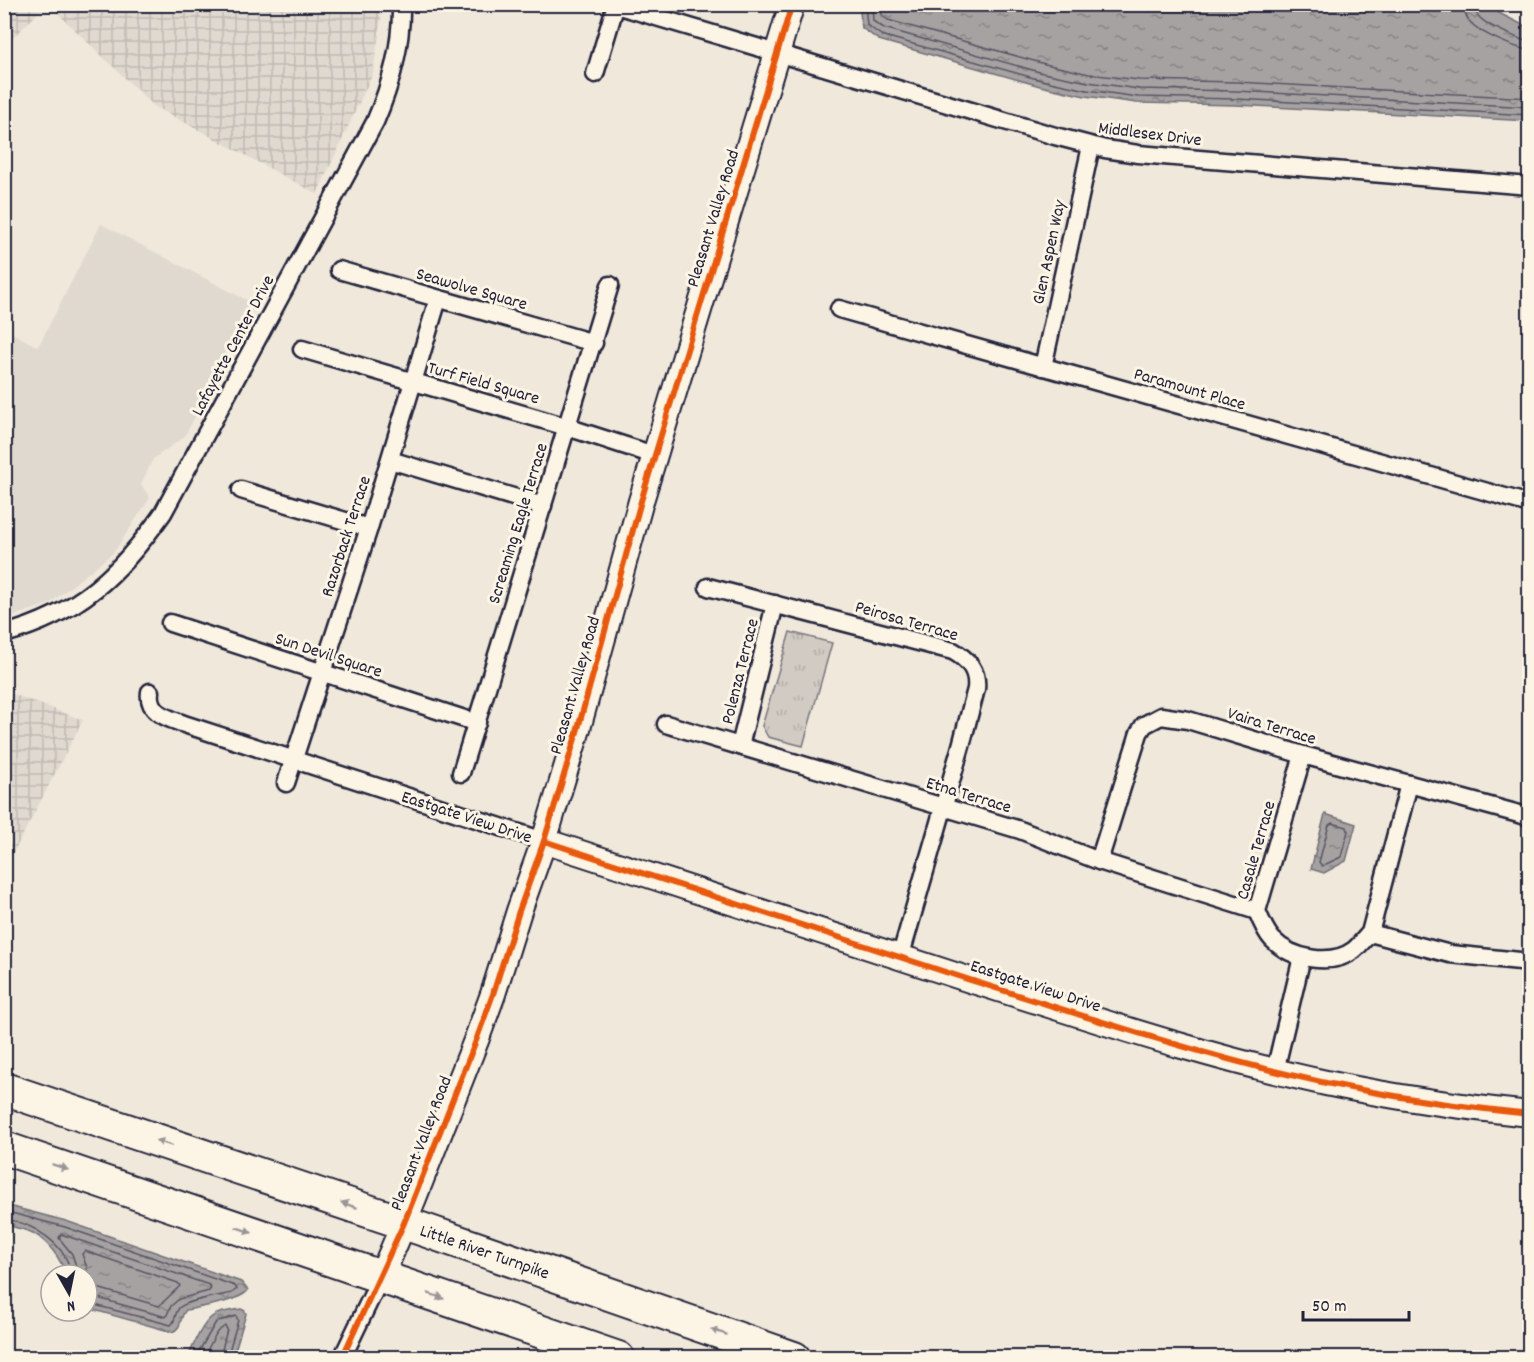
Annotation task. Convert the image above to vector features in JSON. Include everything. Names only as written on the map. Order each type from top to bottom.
[{"type":"highway","name":"Little River Turnpike","points":[[4,1089],[404,1223],[794,1358]]},
{"type":"highway","points":[[4,1148],[618,1358]]},
{"type":"street","name":"Lafayette Center Drive","points":[[4,634],[46,620],[102,585],[140,547],[163,513],[375,122],[387,96],[395,67],[401,4]]},
{"type":"street","name":"Pleasant Valley Road","points":[[342,1358],[404,1223],[477,1038],[544,841],[577,732],[654,455],[792,4]]},
{"type":"street","name":"Middlesex Drive","points":[[616,5],[1091,146],[1138,154],[1530,186]]},
{"type":"street","points":[[595,74],[616,5]]},
{"type":"street","name":"Glen Aspen Way","points":[[1043,367],[1091,146]]},
{"type":"street","name":"Seawolve Square","points":[[339,270],[594,343]]},
{"type":"street","name":"Screaming Eagle Terrace","points":[[461,773],[610,285]]},
{"type":"street","name":"Razorback Terrace","points":[[286,783],[369,528],[438,299]]},
{"type":"street","name":"Paramount Place","points":[[839,309],[1530,504]]},
{"type":"street","name":"Turf Field Square","points":[[302,349],[654,455]]},
{"type":"street","points":[[390,460],[543,506]]},
{"type":"street","points":[[241,490],[369,528]]},
{"type":"street","name":"Peirosa Terrace","points":[[708,587],[953,651],[969,663],[974,670],[977,680],[976,689],[900,958]]},
{"type":"street","name":"Polenza Terrace","points":[[740,746],[775,604]]},
{"type":"street","name":"Sun Devil Square","points":[[170,623],[477,723]]},
{"type":"street","name":"Eastgate View Drive","points":[[150,692],[149,701],[152,708],[166,717],[1129,1031],[1328,1083],[1461,1107],[1530,1114]]},
{"type":"street","name":"Vaira Terrace","points":[[1099,861],[1139,733],[1144,725],[1161,716],[1188,720],[1303,755],[1530,818]]},
{"type":"street","name":"Etna Terrace","points":[[666,723],[1020,830],[1099,861],[1257,911]]},
{"type":"street","name":"Casale Terrace","points":[[1303,755],[1257,911],[1262,925],[1274,942],[1302,957],[1339,957],[1354,950],[1370,933]]},
{"type":"street","points":[[1409,784],[1370,933],[1450,954],[1530,962]]},
{"type":"street","points":[[1275,1071],[1302,957]]},
{"type":"shaded area","points":[[5,4],[46,4],[46,5],[5,44]]},
{"type":"shaded area","points":[[49,5],[379,5],[381,20],[373,73],[317,194],[154,106]]},
{"type":"shaded area","points":[[101,224],[256,305],[184,437],[153,459],[141,484],[150,498],[114,552],[49,604],[5,619],[5,329],[38,347]]},
{"type":"shaded area","points":[[4,691],[83,720],[5,869]]},
{"type":"green space","points":[[790,632],[832,643],[803,746],[768,737],[762,726]]},
{"type":"water","points":[[859,5],[1483,5],[1529,28],[1529,121],[1236,105],[1137,103],[1085,96],[1040,86],[879,40],[862,28]]},
{"type":"water","points":[[1325,814],[1356,824],[1346,861],[1324,873],[1311,869]]},
{"type":"water","points":[[5,1205],[66,1221],[241,1282],[248,1290],[229,1300],[186,1310],[178,1328],[172,1332],[99,1311],[99,1263],[60,1263],[39,1236],[5,1225]]},
{"type":"water","points":[[241,1309],[246,1314],[233,1357],[188,1357],[207,1321],[217,1314]]},
{"type":"cycle path","points":[[342,1358],[404,1223],[477,1038],[544,841],[577,732],[641,501],[792,4]]},
{"type":"cycle path","points":[[544,841],[970,980],[1147,1036],[1236,1061],[1376,1093],[1530,1114]]}]
